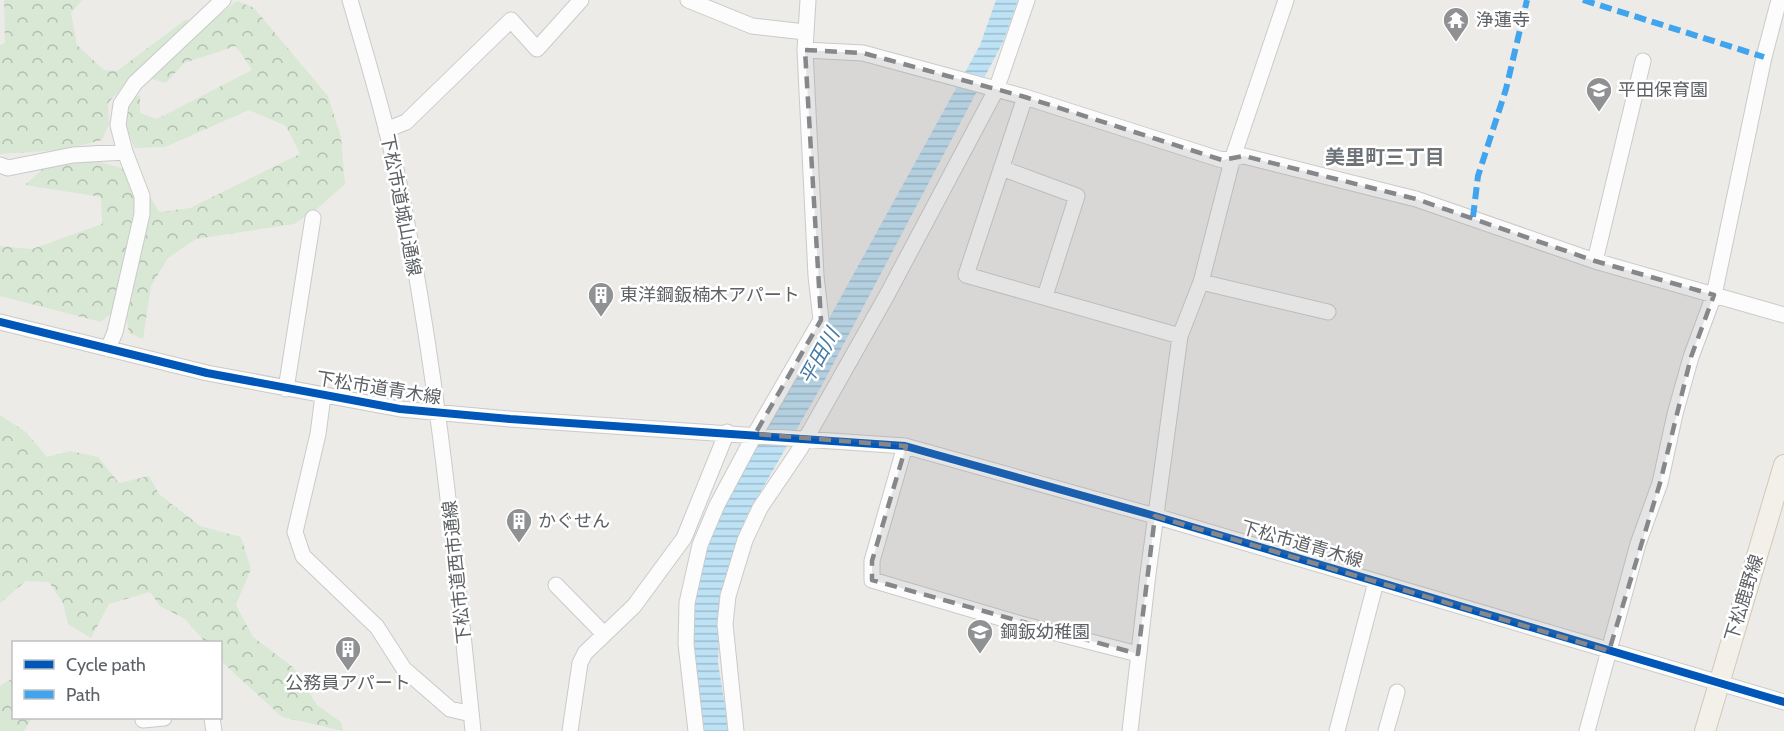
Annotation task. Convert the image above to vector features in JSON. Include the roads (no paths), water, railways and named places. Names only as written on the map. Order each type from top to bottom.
[{"type":"main road","name":"下松鹿野線","points":[[1705,731],[1784,465]]},
{"type":"street","points":[[108,349],[115,332],[142,214],[142,196],[125,152],[118,125],[121,105],[126,95],[223,0]]},
{"type":"street","name":"下松市道城山通線","points":[[350,0],[387,130],[400,189],[437,413]]},
{"type":"street","points":[[387,130],[406,122],[511,20],[537,49],[581,0]]},
{"type":"street","points":[[688,0],[752,26],[805,32]]},
{"type":"street","points":[[696,731],[686,644],[687,603],[700,545],[717,505],[821,320],[816,276],[805,32],[808,0]]},
{"type":"street","points":[[736,731],[725,624],[728,596],[745,540],[760,508],[887,295],[993,89],[1027,0]]},
{"type":"street","points":[[1130,731],[1155,516],[1180,336],[1201,282],[1233,157],[1286,0]]},
{"type":"street","points":[[1587,731],[1638,544],[1660,483],[1691,357],[1714,295],[1764,57],[1779,0]]},
{"type":"street","points":[[806,50],[863,53],[1025,97],[1222,160],[1244,156],[1416,199],[1595,261],[1784,315]]},
{"type":"street","points":[[1595,261],[1643,62]]},
{"type":"street","points":[[1025,97],[966,275],[1180,336]]},
{"type":"street","points":[[0,165],[8,168],[73,155],[125,152]]},
{"type":"street","points":[[1001,168],[1077,196],[1045,296]]},
{"type":"street","points":[[286,389],[313,218]]},
{"type":"street","points":[[1201,282],[1328,312]]},
{"type":"street","name":"下松市道青木線","points":[[0,322],[286,389],[437,413],[803,437],[905,446],[1155,516],[1784,702]]},
{"type":"street","points":[[323,396],[318,434],[295,532],[303,556],[377,627],[404,669],[450,709],[471,714]]},
{"type":"street","name":"下松市道西市通線","points":[[437,413],[447,477],[473,731]]},
{"type":"street","points":[[570,731],[580,663],[585,653],[641,597],[669,554],[684,538],[727,432]]},
{"type":"street","points":[[905,446],[872,561],[872,580],[1021,624],[1138,654]]},
{"type":"street","points":[[1337,731],[1376,582]]},
{"type":"street","points":[[556,585],[604,634]]},
{"type":"street","points":[[1386,731],[1397,692]]},
{"type":"street","points":[[141,723],[156,719]]},
{"type":"water","name":"平田川","points":[[996,0],[1018,0],[1003,42],[821,387],[746,517],[734,550],[720,613],[718,663],[729,731],[704,731],[693,650],[694,607],[706,545],[724,500],[805,362],[980,45]]},
{"type":"place","name":"浄蓮寺","points":[[1456,43]]},
{"type":"place","name":"平田保育園","points":[[1599,113]]},
{"type":"place","name":"東洋鋼鈑楠木アパート","points":[[601,318]]},
{"type":"place","name":"かぐせん","points":[[519,544]]},
{"type":"place","name":"鋼鈑幼稚園","points":[[980,655]]},
{"type":"place","name":"公務員アパート","points":[[348,672]]},
{"type":"district","name":"美里町三丁目","points":[[1385,157]]}]
